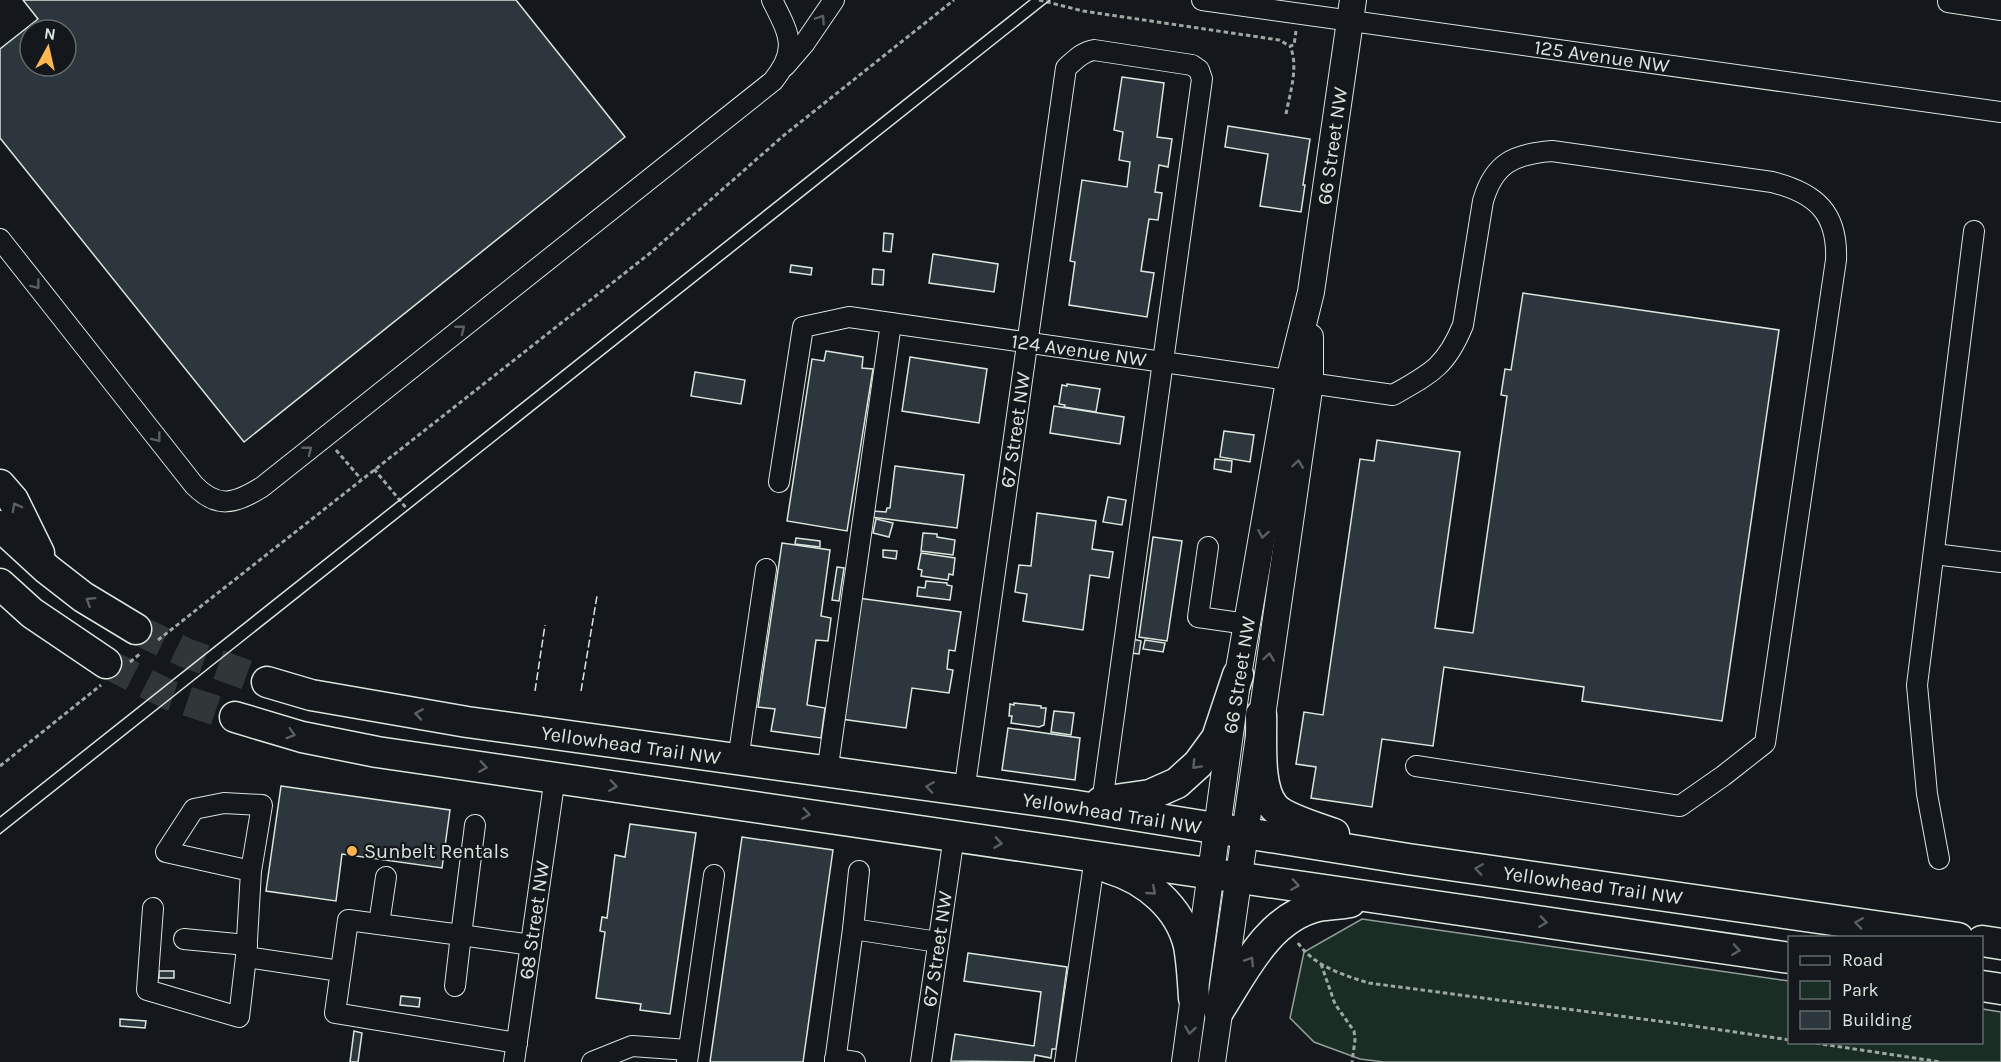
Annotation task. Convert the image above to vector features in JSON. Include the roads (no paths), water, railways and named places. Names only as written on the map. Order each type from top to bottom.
[{"type":"highway","points":[[0,485],[14,500],[47,569]]},
{"type":"highway","points":[[0,526],[47,569],[142,643]]},
{"type":"highway","points":[[0,584],[32,613]]},
{"type":"highway","points":[[0,591],[110,671]]},
{"type":"highway","name":"Yellowhead Trail NW","points":[[1102,806],[1150,795],[1177,783],[1198,764],[1216,738],[1238,675]]},
{"type":"highway","name":"Yellowhead Trail NW","points":[[267,682],[311,695],[387,709],[964,792],[1071,805],[1102,806],[1231,831],[1408,859],[1944,936]]},
{"type":"highway","points":[[1261,715],[1264,788],[1275,809],[1302,823],[1408,859]]},
{"type":"highway","points":[[235,717],[302,737],[377,752],[954,836],[1060,852],[1094,860],[1224,874],[1788,958]]},
{"type":"highway","points":[[1094,860],[1135,877],[1153,890],[1176,915],[1183,928],[1207,1004]]},
{"type":"highway","points":[[1207,1004],[1260,945],[1284,923],[1300,913],[1317,906],[1381,898]]},
{"type":"highway","points":[[1983,941],[2001,944]]},
{"type":"highway","points":[[1983,986],[2001,989]]},
{"type":"main road","name":"66 Street NW","points":[[1185,1062],[1207,1004],[1231,831],[1261,715],[1299,382],[1352,10]]},
{"type":"main road","name":"66 Street NW","points":[[1231,831],[1238,675],[1299,382]]},
{"type":"main road","name":"66 Street NW","points":[[1207,1004],[1216,1061]]},
{"type":"street","points":[[772,0],[790,40],[788,57],[782,71]]},
{"type":"street","points":[[0,239],[194,485],[204,495],[229,502],[252,493],[325,437],[750,101],[782,71],[834,0]]},
{"type":"street","name":"125 Avenue NW","points":[[1202,0],[1352,10],[2001,112]]},
{"type":"street","points":[[1948,0],[1948,2],[2001,10]]},
{"type":"street","name":"67 Street NW","points":[[964,792],[1066,68],[1078,57],[1094,50],[1192,65],[1199,70],[1202,79],[1163,362]]},
{"type":"street","name":"124 Avenue NW","points":[[779,482],[803,327],[849,317],[1392,395],[1431,373],[1444,361],[1455,344],[1463,325],[1483,201],[1488,185],[1496,172],[1521,155],[1552,151],[1780,184],[1801,191],[1818,203],[1828,216],[1837,244],[1836,261],[1765,743],[1680,806],[1416,766]]},
{"type":"street","points":[[1939,859],[1926,794],[1917,685],[1974,231]]},
{"type":"street","points":[[827,773],[891,323]]},
{"type":"street","points":[[1102,806],[1163,362]]},
{"type":"street","points":[[1208,547],[1197,617],[1247,624]]},
{"type":"street","points":[[1934,554],[2001,562]]},
{"type":"street","points":[[738,760],[766,569]]},
{"type":"street","name":"68 Street NW","points":[[515,1052],[555,777]]},
{"type":"street","points":[[153,908],[147,990],[239,1017],[251,871],[262,805],[224,803],[194,809],[166,852],[251,871]]},
{"type":"street","points":[[455,986],[475,825]]},
{"type":"street","name":"67 Street NW","points":[[921,1062],[954,836]]},
{"type":"street","points":[[1065,1062],[1094,860]]},
{"type":"street","points":[[855,1062],[835,1060],[859,871]]},
{"type":"street","points":[[592,1062],[632,1046],[687,1056],[714,875]]},
{"type":"street","points":[[379,924],[386,877]]},
{"type":"street","points":[[515,1052],[335,1013],[340,971],[348,920],[531,945]]},
{"type":"street","points":[[853,929],[938,942]]},
{"type":"street","points":[[184,939],[340,971]]},
{"type":"tunnel","points":[[136,629],[186,653],[267,682]]},
{"type":"tunnel","points":[[106,663],[169,695],[235,717]]},
{"type":"tram line","points":[[0,817],[1030,0]]},
{"type":"tram line","points":[[0,834],[1050,0]]},
{"type":"place","name":"Sunbelt Rentals","points":[[352,851]]}]
